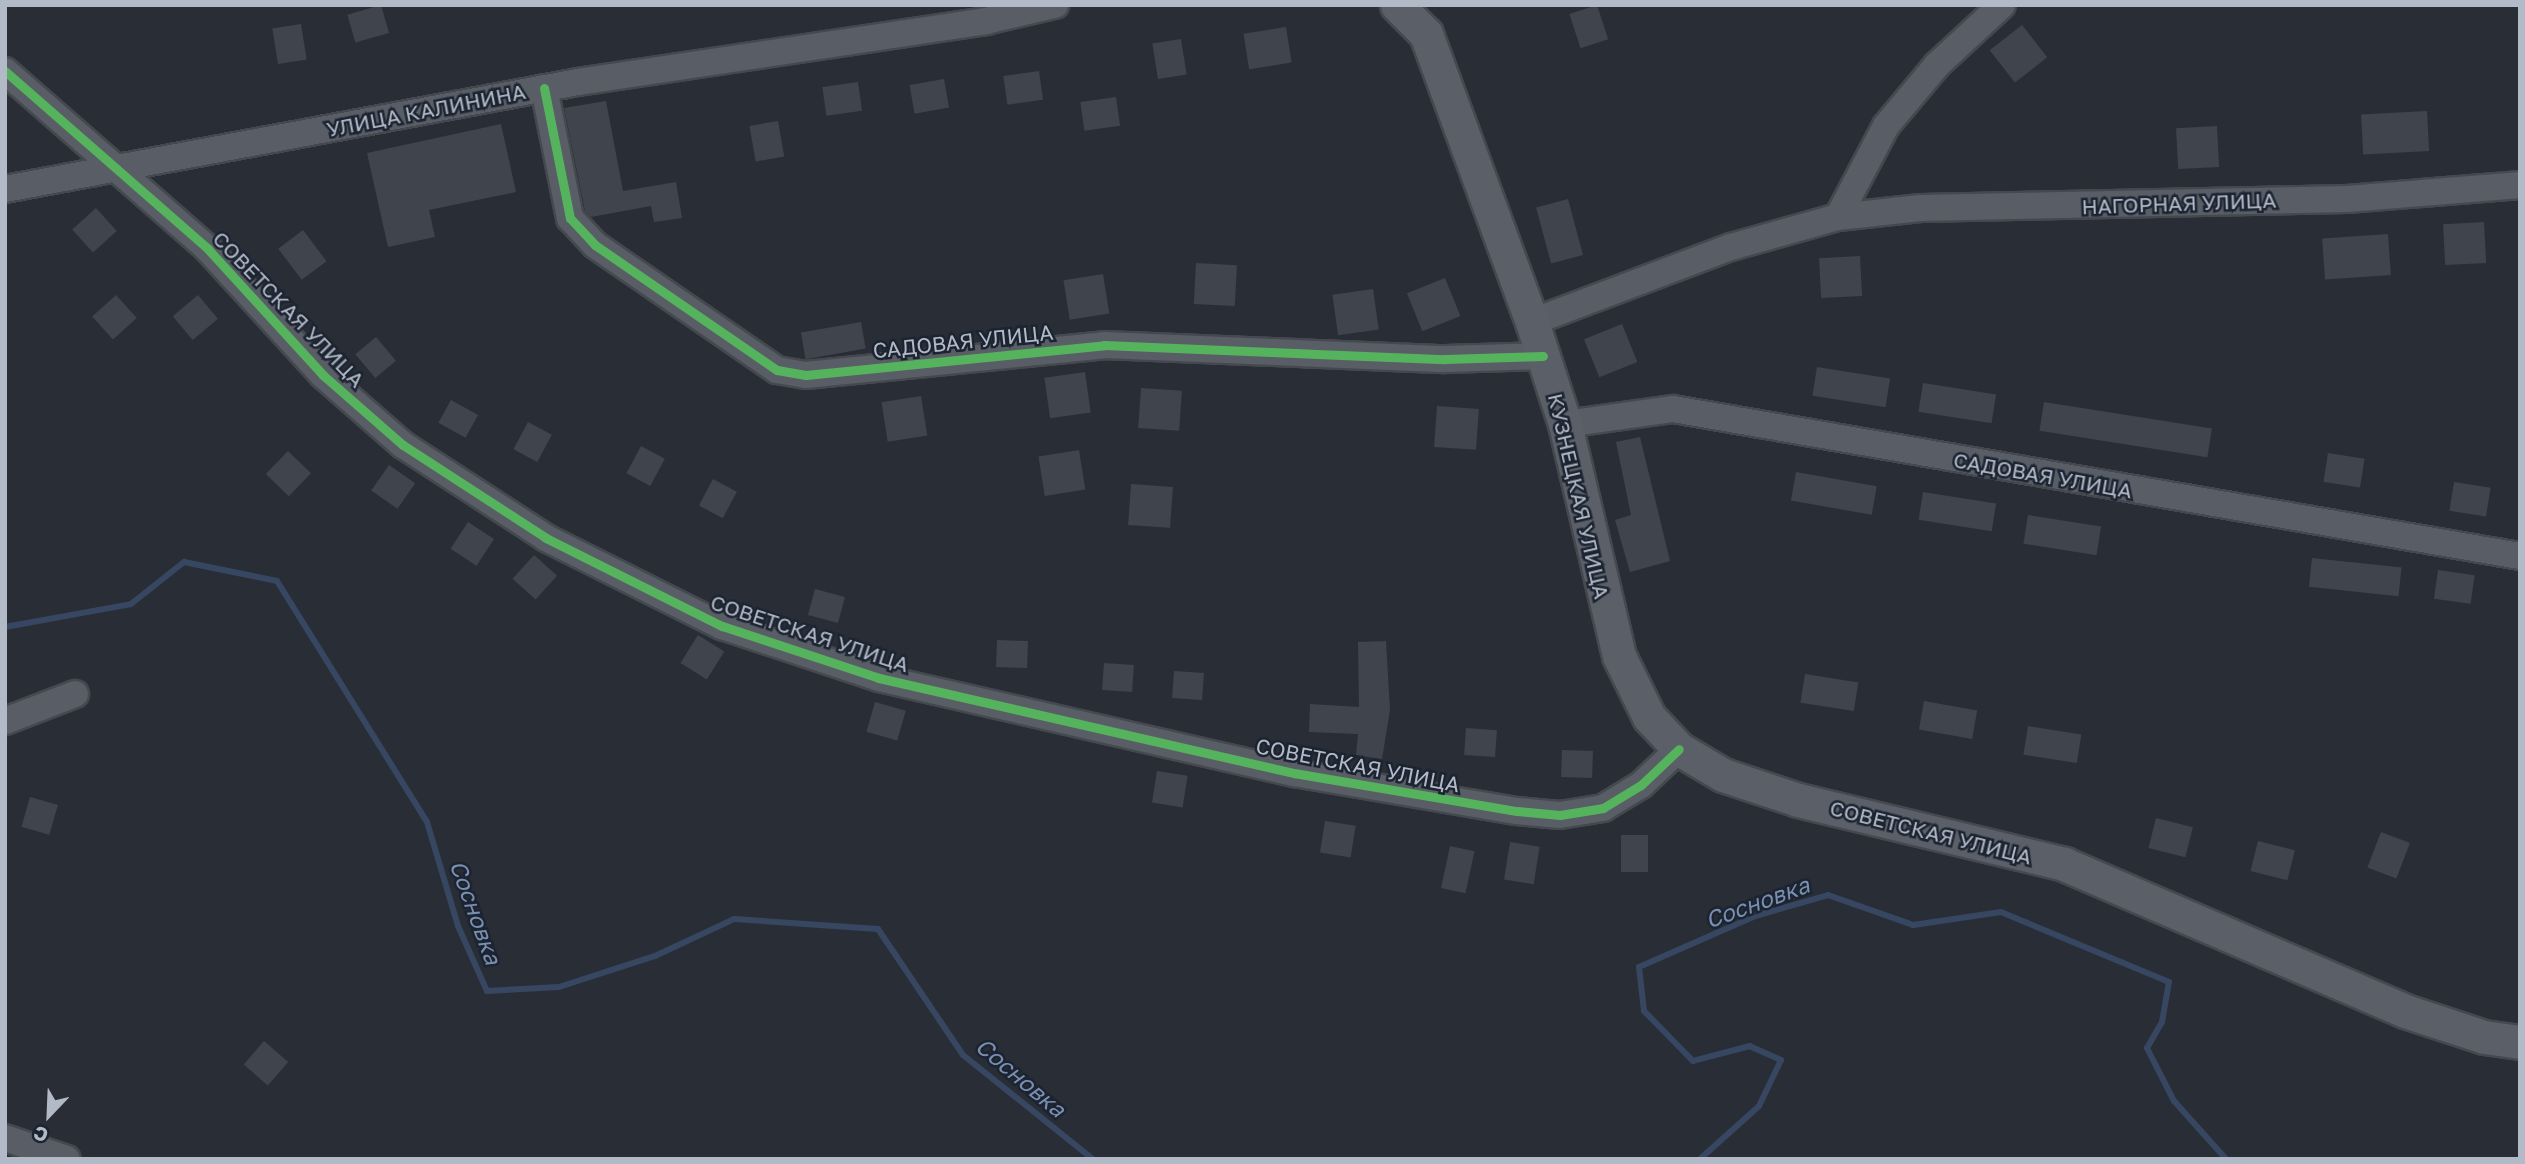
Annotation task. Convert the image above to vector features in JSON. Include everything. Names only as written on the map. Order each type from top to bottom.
[{"type":"main road","name":"КУЗНЕЦКАЯ УЛИЦА","points":[[1397,5],[1426,34],[1532,322],[1565,424],[1619,656],[1649,717],[1679,749]]},
{"type":"main road","name":"СОВЕТСКАЯ УЛИЦА","points":[[1679,749],[1723,775],[1798,800],[2064,864],[2405,1011],[2520,1042]]},
{"type":"street","name":"УЛИЦА КАЛИНИНА","points":[[5,189],[544,88],[986,21],[1055,5]]},
{"type":"street","points":[[1838,216],[1886,126],[1937,65],[2002,5]]},
{"type":"street","name":"СОВЕТСКАЯ УЛИЦА","points":[[5,71],[111,169],[208,249],[323,375],[404,445],[546,538],[722,626],[892,681],[1294,773],[1517,811],[1560,816],[1603,808],[1641,785],[1679,749]]},
{"type":"street","name":"САДОВАЯ УЛИЦА","points":[[544,88],[570,218],[595,245],[777,370],[806,375],[1104,345],[1445,359],[1543,356]]},
{"type":"street","name":"НАГОРНАЯ УЛИЦА","points":[[1532,322],[1731,247],[1838,216],[1920,208],[2347,199],[2520,185]]},
{"type":"street","name":"САДОВАЯ УЛИЦА","points":[[1565,424],[1673,410],[2520,556]]},
{"type":"street","points":[[5,720],[75,694]]},
{"type":"street","points":[[5,1138],[67,1159]]},
{"type":"building","points":[[381,5],[389,33],[355,43],[347,15]]},
{"type":"building","points":[[1597,5],[1608,39],[1581,48],[1569,14]]},
{"type":"building","points":[[301,24],[307,60],[278,64],[272,29]]},
{"type":"building","points":[[2022,25],[2047,57],[2015,83],[1990,50]]},
{"type":"building","points":[[1286,27],[1292,63],[1249,69],[1244,34]]},
{"type":"building","points":[[1181,39],[1187,75],[1158,79],[1152,44]]},
{"type":"building","points":[[1039,71],[1043,100],[1007,105],[1003,76]]},
{"type":"building","points":[[944,79],[949,108],[915,114],[910,85]]},
{"type":"building","points":[[858,82],[862,111],[826,116],[822,87]]},
{"type":"building","points":[[1116,97],[1120,126],[1084,131],[1080,102]]},
{"type":"building","points":[[606,101],[623,191],[676,182],[682,218],[654,222],[651,206],[591,217],[585,211],[564,108]]},
{"type":"building","points":[[2427,111],[2429,151],[2363,154],[2361,114]]},
{"type":"building","points":[[778,121],[784,156],[756,161],[749,126]]},
{"type":"building","points":[[501,124],[516,192],[429,210],[435,237],[388,247],[367,153]]},
{"type":"building","points":[[2217,126],[2219,167],[2178,169],[2176,128]]},
{"type":"building","points":[[1568,199],[1583,255],[1551,264],[1536,208]]},
{"type":"building","points":[[96,208],[117,231],[93,252],[72,229]]},
{"type":"building","points":[[2484,222],[2486,263],[2445,265],[2443,224]]},
{"type":"building","points":[[303,230],[326,261],[302,280],[278,249]]},
{"type":"building","points":[[2388,234],[2391,275],[2325,280],[2322,239]]},
{"type":"building","points":[[1860,256],[1862,296],[1821,298],[1819,258]]},
{"type":"building","points":[[1196,263],[1237,265],[1235,306],[1194,304]]},
{"type":"building","points":[[1103,274],[1109,314],[1070,320],[1063,280]]},
{"type":"building","points":[[1445,278],[1460,316],[1422,331],[1407,293]]},
{"type":"building","points":[[1373,289],[1379,330],[1338,335],[1332,295]]},
{"type":"building","points":[[116,295],[137,318],[113,339],[92,316]]},
{"type":"building","points":[[198,295],[218,319],[193,340],[173,316]]},
{"type":"building","points":[[861,322],[866,349],[806,359],[801,333]]},
{"type":"building","points":[[1622,324],[1637,362],[1599,377],[1584,339]]},
{"type":"building","points":[[376,337],[396,361],[375,378],[355,354]]},
{"type":"building","points":[[1817,367],[1890,379],[1886,407],[1812,396]]},
{"type":"building","points":[[1085,372],[1091,413],[1050,418],[1044,378]]},
{"type":"building","points":[[1923,383],[1996,395],[1992,423],[1918,412]]},
{"type":"building","points":[[1141,388],[1182,391],[1179,431],[1138,428]]},
{"type":"building","points":[[921,396],[927,436],[888,442],[881,402]]},
{"type":"building","points":[[451,400],[478,415],[466,438],[438,423]]},
{"type":"building","points":[[2044,402],[2212,429],[2207,457],[2039,431]]},
{"type":"building","points":[[1437,406],[1479,409],[1476,450],[1434,447]]},
{"type":"building","points":[[528,422],[552,435],[537,462],[513,449]]},
{"type":"building","points":[[1640,437],[1670,561],[1630,572],[1615,520],[1631,515],[1616,442]]},
{"type":"building","points":[[641,446],[665,459],[650,486],[626,473]]},
{"type":"building","points":[[1079,450],[1085,490],[1045,496],[1039,456]]},
{"type":"building","points":[[288,451],[311,473],[289,496],[266,474]]},
{"type":"building","points":[[2328,453],[2365,459],[2360,487],[2323,482]]},
{"type":"building","points":[[389,465],[415,483],[397,509],[371,490]]},
{"type":"building","points":[[1796,472],[1877,486],[1872,515],[1791,501]]},
{"type":"building","points":[[713,479],[737,492],[723,518],[699,505]]},
{"type":"building","points":[[2454,482],[2491,488],[2486,516],[2449,511]]},
{"type":"building","points":[[1131,484],[1173,487],[1170,528],[1128,525]]},
{"type":"building","points":[[1923,492],[1996,504],[1992,531],[1919,520]]},
{"type":"building","points":[[2028,515],[2101,527],[2097,555],[2023,544]]},
{"type":"building","points":[[468,522],[494,539],[477,566],[451,549]]},
{"type":"building","points":[[534,555],[557,576],[536,600],[513,579]]},
{"type":"building","points":[[2312,558],[2402,567],[2398,596],[2309,587]]},
{"type":"building","points":[[2438,570],[2475,575],[2471,604],[2434,599]]},
{"type":"building","points":[[815,589],[845,597],[838,623],[808,615]]},
{"type":"building","points":[[698,635],[724,651],[707,679],[681,663]]},
{"type":"building","points":[[997,640],[1028,641],[1027,668],[996,667]]},
{"type":"building","points":[[1386,641],[1390,710],[1382,759],[1356,755],[1358,734],[1309,732],[1310,704],[1359,707],[1358,642]]},
{"type":"building","points":[[1104,663],[1134,665],[1132,692],[1102,690]]},
{"type":"building","points":[[1174,671],[1204,673],[1202,700],[1172,698]]},
{"type":"building","points":[[1805,674],[1858,682],[1854,711],[1800,703]]},
{"type":"building","points":[[1924,701],[1977,710],[1972,739],[1919,730]]},
{"type":"building","points":[[875,702],[906,711],[897,741],[866,732]]},
{"type":"building","points":[[2028,726],[2081,734],[2077,763],[2023,755]]},
{"type":"building","points":[[1466,728],[1497,730],[1495,757],[1464,755]]},
{"type":"building","points":[[1562,750],[1593,751],[1592,778],[1561,777]]},
{"type":"building","points":[[1157,771],[1188,776],[1183,807],[1152,803]]},
{"type":"building","points":[[30,797],[58,805],[49,835],[21,827]]},
{"type":"building","points":[[2156,818],[2193,827],[2185,857],[2149,848]]},
{"type":"building","points":[[1325,821],[1356,826],[1351,857],[1320,853]]},
{"type":"building","points":[[2381,832],[2410,843],[2396,879],[2367,867]]},
{"type":"building","points":[[1621,835],[1648,835],[1648,872],[1621,872]]},
{"type":"building","points":[[2258,841],[2295,850],[2287,880],[2251,871]]},
{"type":"building","points":[[1510,842],[1540,847],[1534,884],[1504,880]]},
{"type":"building","points":[[1450,846],[1474,851],[1466,893],[1441,888]]},
{"type":"building","points":[[264,1041],[288,1062],[268,1085],[244,1064]]},
{"type":"waterway","name":"Сосновка","points":[[5,627],[131,604],[184,562],[277,581],[427,822],[458,926],[487,991],[559,987],[655,956],[734,919],[878,929],[963,1055],[1093,1159]]},
{"type":"waterway","name":"Сосновка","points":[[1700,1159],[1759,1106],[1781,1060],[1750,1046],[1693,1061],[1644,1011],[1639,967],[1755,916],[1828,895],[1913,925],[2001,912],[2169,982],[2162,1022],[2147,1048],[2174,1101],[2226,1159]]},
{"type":"cycle path","points":[[5,71],[208,249],[323,375],[403,445],[546,538],[722,626],[879,678],[1294,773],[1517,811],[1560,815],[1603,808],[1641,785],[1679,749]]},
{"type":"cycle path","points":[[544,88],[570,218],[595,245],[777,370],[806,375],[1104,345],[1445,359],[1543,356]]}]
